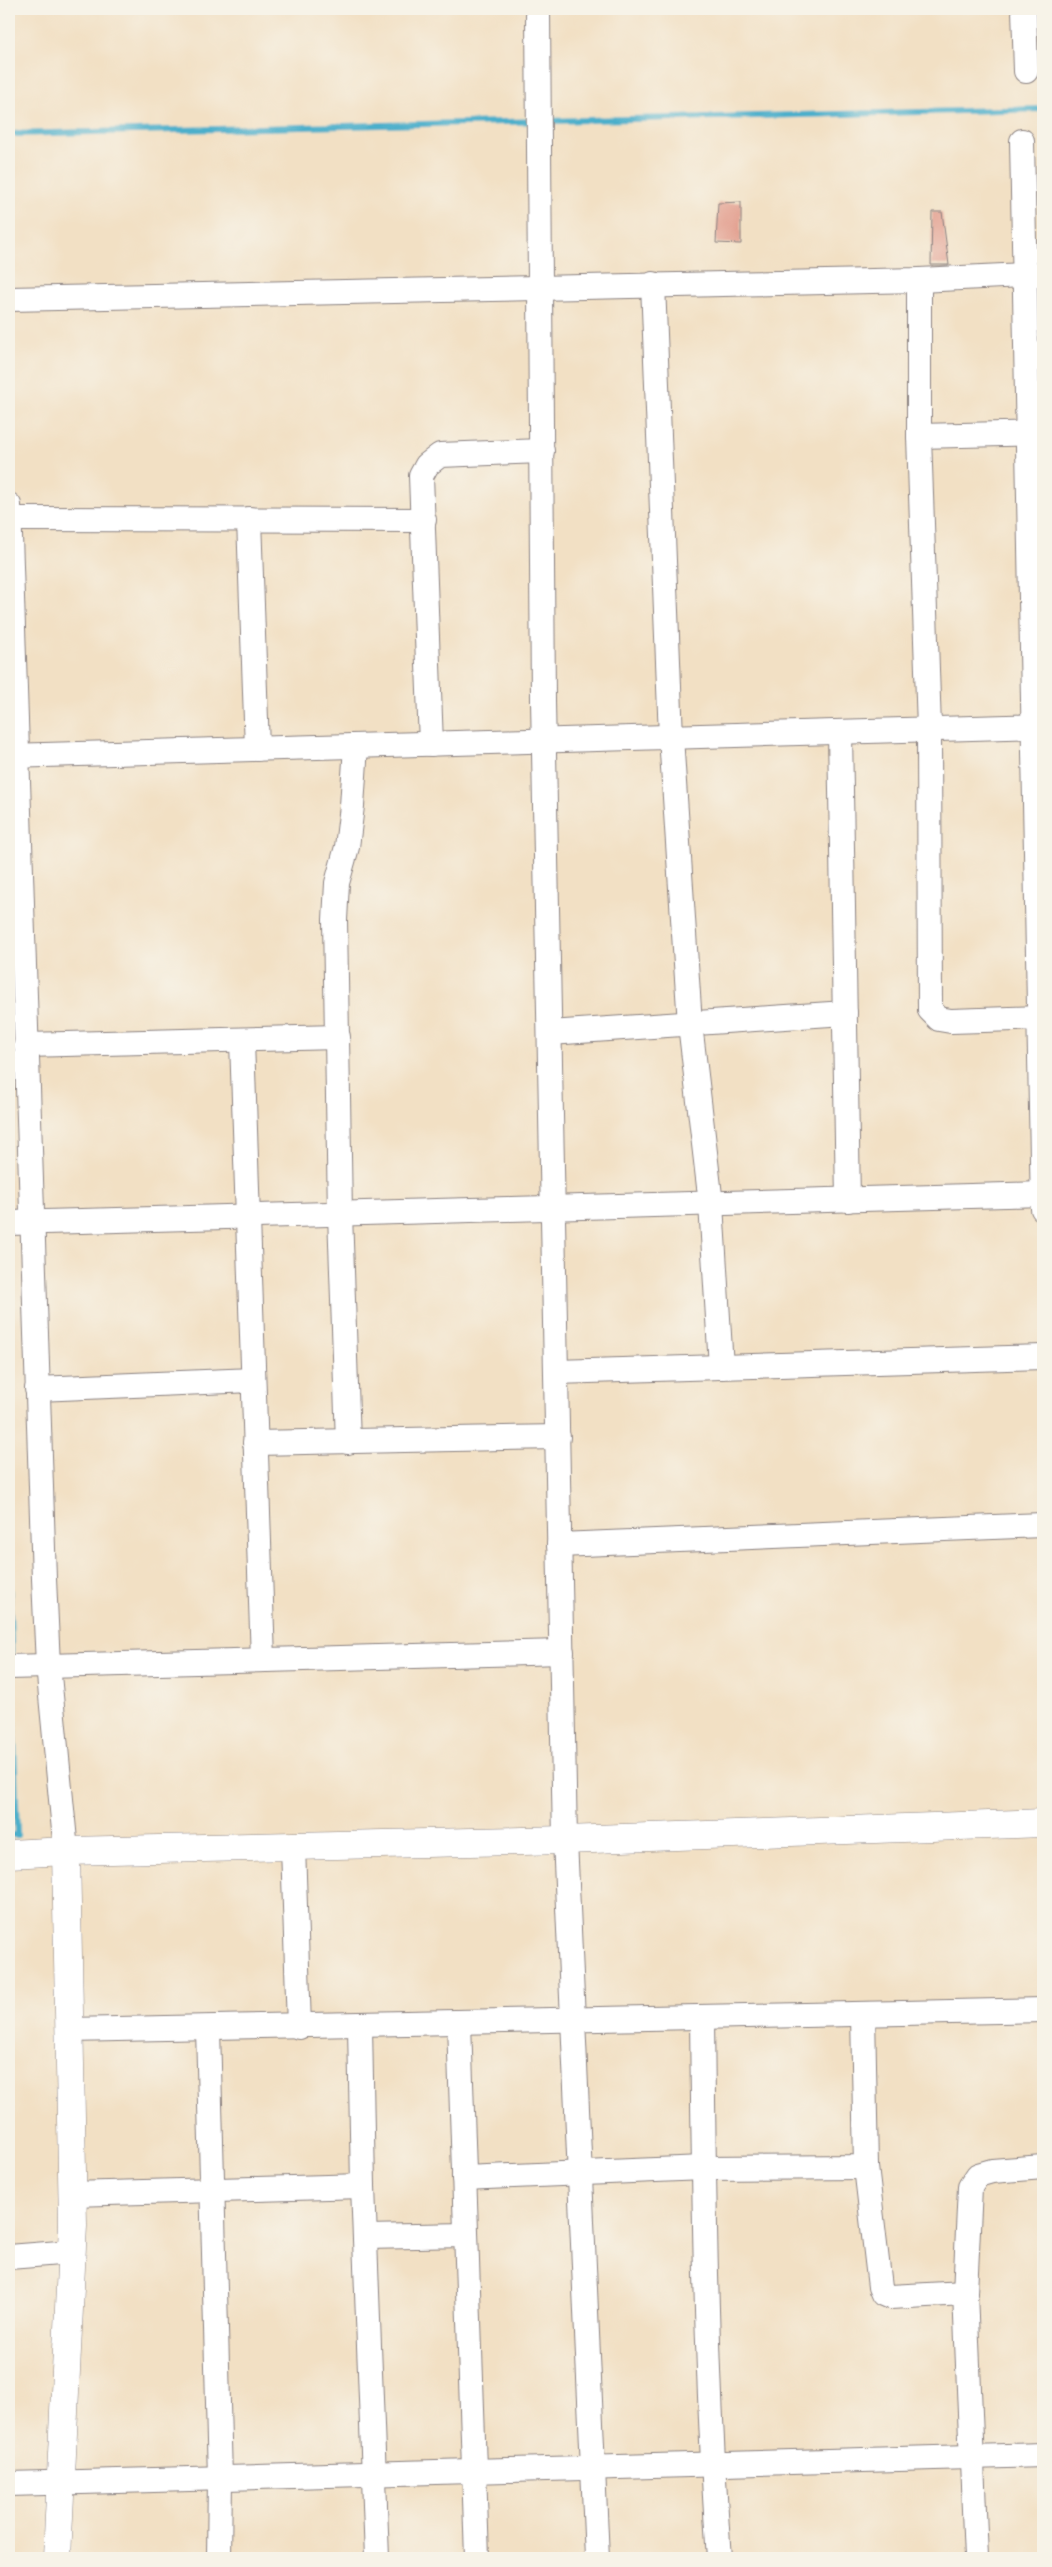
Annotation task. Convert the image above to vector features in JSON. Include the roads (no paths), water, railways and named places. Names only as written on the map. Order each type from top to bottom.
[{"type":"main road","points":[[9,1854],[66,1851],[565,1840],[1043,1823]]},
{"type":"main road","points":[[57,2558],[72,2252],[66,1851]]},
{"type":"street","points":[[538,9],[544,740],[565,1840],[597,2558]]},
{"type":"street","points":[[1024,9],[1026,70]]},
{"type":"street","points":[[1022,141],[1034,274],[1043,1209]]},
{"type":"street","points":[[9,300],[653,284],[919,280],[1034,274]]},
{"type":"street","points":[[919,280],[919,436],[929,728],[930,1010],[939,1019],[951,1021],[1042,1018]]},
{"type":"street","points":[[653,284],[671,737],[690,1024],[711,1204],[721,1367]]},
{"type":"street","points":[[919,436],[1036,433]]},
{"type":"street","points":[[431,744],[421,476],[427,465],[440,455],[542,451]]},
{"type":"street","points":[[9,505],[13,756],[26,1045],[20,1223],[37,1389],[48,1665],[66,1851]]},
{"type":"street","points":[[9,519],[424,520]]},
{"type":"street","points":[[249,519],[257,749]]},
{"type":"street","points":[[13,756],[1039,726]]},
{"type":"street","points":[[840,732],[848,1200]]},
{"type":"street","points":[[348,1442],[340,1214],[336,902],[338,883],[347,847],[356,746]]},
{"type":"street","points":[[550,1033],[845,1013]]},
{"type":"street","points":[[26,1045],[242,1041],[338,1037]]},
{"type":"street","points":[[242,1041],[263,1660]]},
{"type":"street","points":[[20,1223],[1043,1194]]},
{"type":"street","points":[[556,1372],[1043,1357]]},
{"type":"street","points":[[37,1389],[253,1380]]},
{"type":"street","points":[[256,1442],[348,1442],[558,1437]]},
{"type":"street","points":[[559,1545],[1043,1525]]},
{"type":"street","points":[[9,1666],[562,1652]]},
{"type":"street","points":[[293,1846],[299,2027]]},
{"type":"street","points":[[69,2030],[459,2024],[1043,2010]]},
{"type":"street","points":[[863,2014],[866,2167],[880,2287],[883,2294],[890,2297],[965,2293]]},
{"type":"street","points":[[702,2017],[703,2168],[712,2463],[719,2558]]},
{"type":"street","points":[[459,2024],[477,2558]]},
{"type":"street","points":[[360,2026],[363,2186],[377,2558]]},
{"type":"street","points":[[208,2029],[220,2478],[220,2558]]},
{"type":"street","points":[[464,2178],[703,2168],[866,2167]]},
{"type":"street","points":[[976,2558],[965,2293],[970,2187],[972,2181],[978,2175],[992,2171],[1043,2167]]},
{"type":"street","points":[[71,2194],[363,2186]]},
{"type":"street","points":[[365,2237],[466,2235]]},
{"type":"street","points":[[9,2256],[72,2252]]},
{"type":"street","points":[[9,2484],[1043,2455]]},
{"type":"waterway","points":[[9,134],[1043,109]]},
{"type":"waterway","points":[[9,1584],[17,1835],[9,1835]]}]
